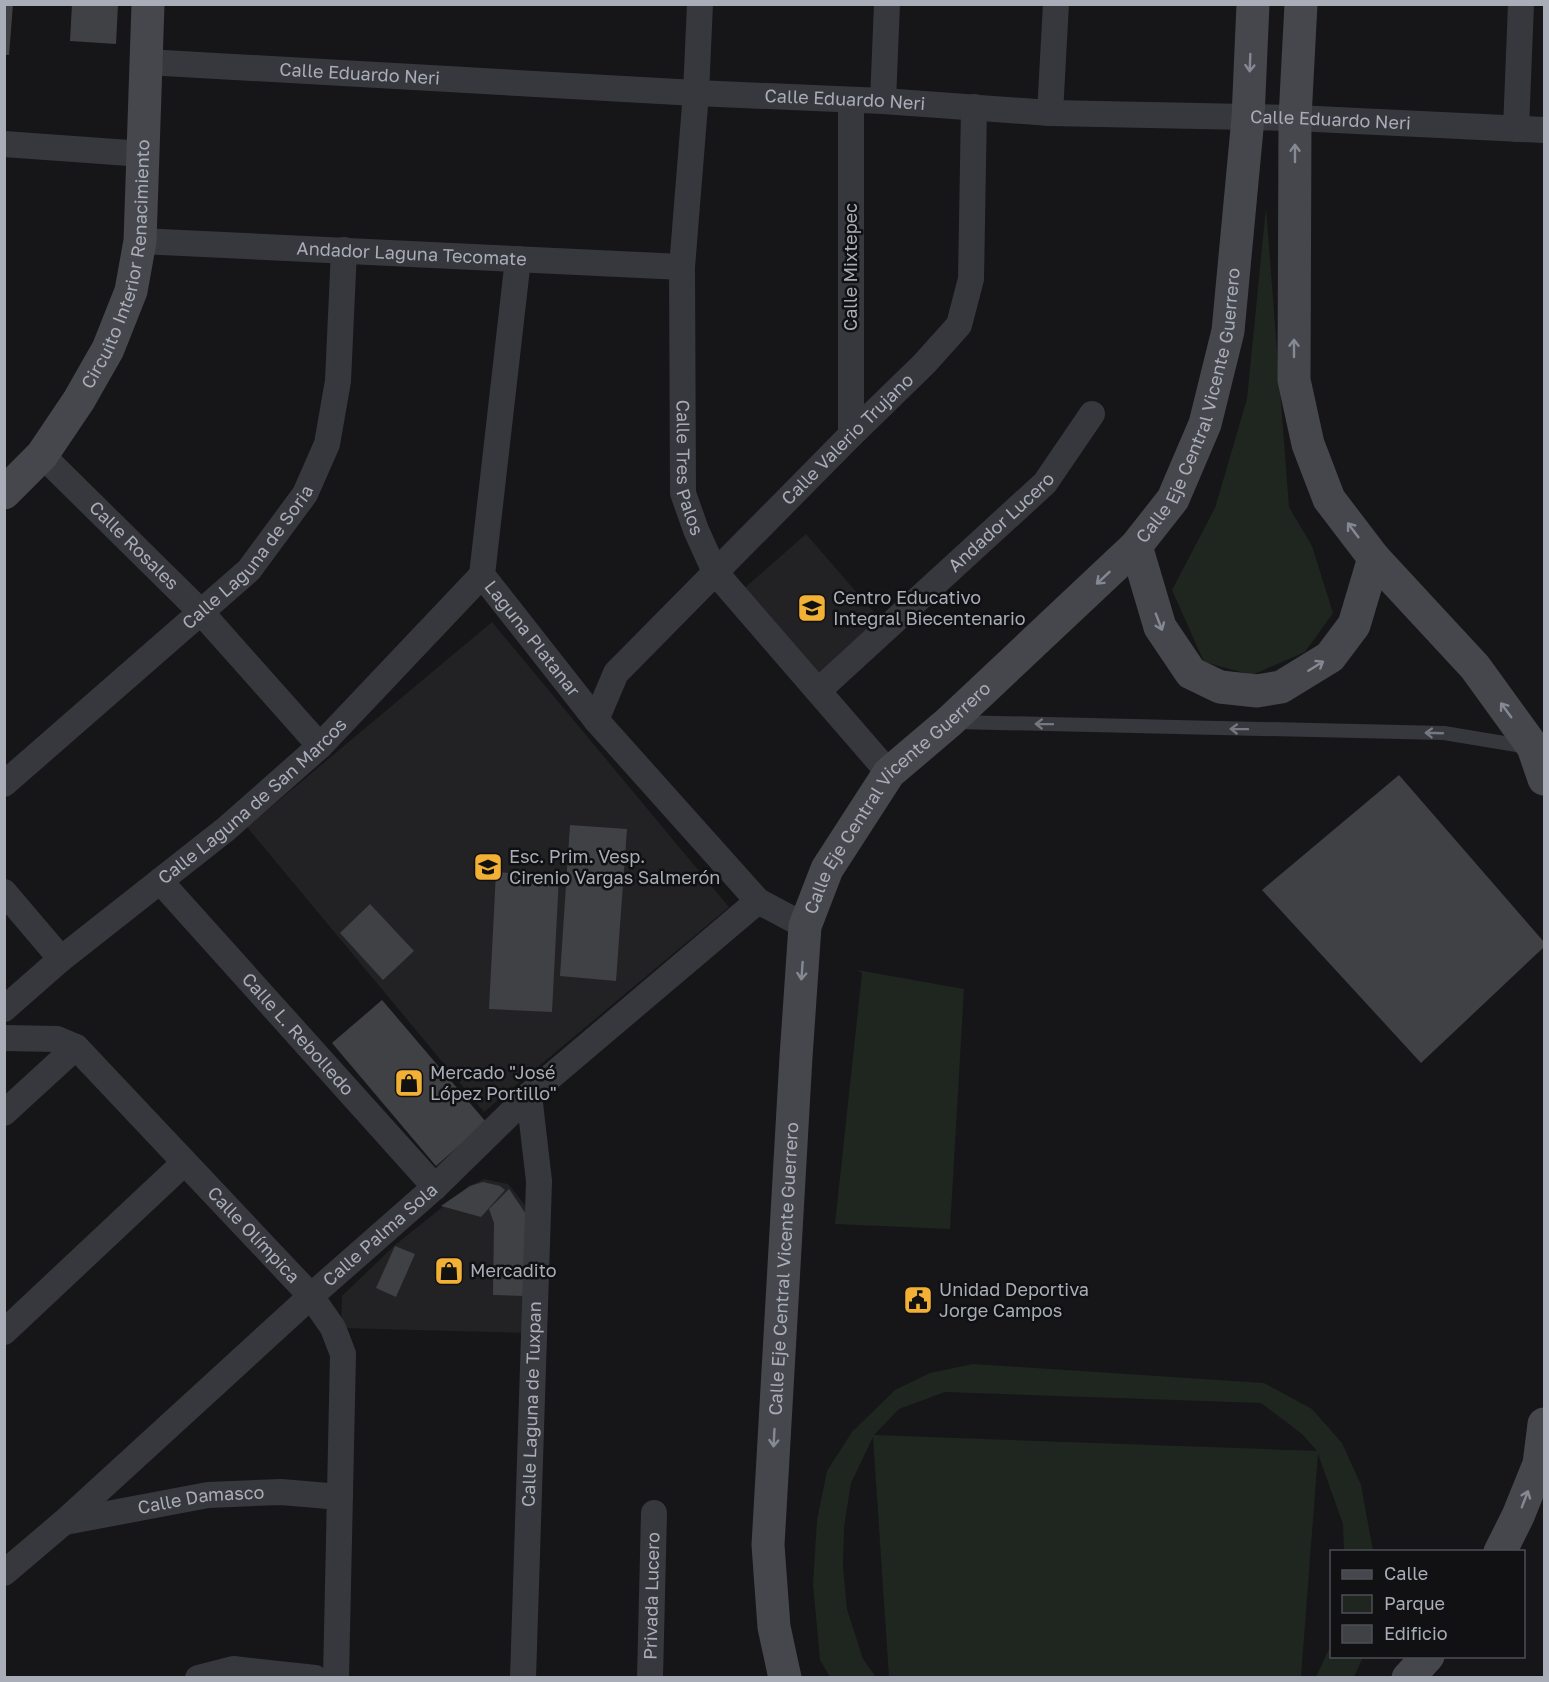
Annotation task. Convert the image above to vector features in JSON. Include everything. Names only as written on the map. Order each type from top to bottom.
[{"type":"main road","name":"Circuito Interior Renacimiento","points":[[4,493],[42,455],[79,400],[108,349],[131,291],[140,241],[148,4]]},
{"type":"main road","name":"Calle Eje Central Vicente Guerrero","points":[[785,1677],[774,1627],[768,1545],[805,926],[827,869],[889,773],[949,722],[1136,546],[1173,500],[1205,424],[1228,331],[1248,118],[1253,4]]},
{"type":"main road","points":[[1301,4],[1295,118],[1294,380],[1308,444],[1329,499],[1374,558],[1475,667],[1533,747],[1545,779]]},
{"type":"main road","points":[[1136,546],[1160,627],[1191,673],[1220,687],[1257,692],[1281,687],[1330,657],[1354,625],[1374,558]]},
{"type":"main road","points":[[1501,1550],[1518,1516],[1539,1464],[1545,1424]]},
{"type":"main road","points":[[1408,1677],[1426,1658]]},
{"type":"street","name":"Calle Tres Palos","points":[[700,4],[696,93],[682,267],[683,493],[696,530],[715,572],[889,773]]},
{"type":"street","points":[[883,101],[886,4]]},
{"type":"street","points":[[1050,113],[1056,4]]},
{"type":"street","points":[[1516,129],[1521,4]]},
{"type":"street","name":"Calle Eduardo Neri","points":[[146,62],[696,93],[883,101],[1050,113],[1295,118],[1545,130]]},
{"type":"street","name":"Calle Mixtepec","points":[[851,100],[851,435]]},
{"type":"street","name":"Calle Valerio Trujano","points":[[596,720],[616,673],[924,364],[958,325],[971,279],[974,107]]},
{"type":"street","points":[[4,144],[143,154]]},
{"type":"street","name":"Andador Laguna Tecomate","points":[[140,241],[682,267]]},
{"type":"street","name":"Calle Laguna de Soria","points":[[4,784],[249,570],[305,494],[327,444],[338,381],[344,250]]},
{"type":"street","name":"Laguna Platanar","points":[[518,259],[482,575],[596,720],[758,901],[805,926]]},
{"type":"street","name":"Andador Lucero","points":[[818,691],[1045,483],[1092,414]]},
{"type":"street","name":"Calle Rosales","points":[[42,455],[200,611],[320,746]]},
{"type":"street","name":"Calle Laguna de San Marcos","points":[[4,1008],[61,959],[226,829],[320,746],[482,575]]},
{"type":"street","name":"Calle L. Rebolledo","points":[[160,880],[435,1187]]},
{"type":"street","points":[[4,892],[61,959]]},
{"type":"street","name":"Calle Palma Sola","points":[[4,1574],[435,1187],[529,1095],[758,901]]},
{"type":"street","points":[[4,1038],[57,1039],[76,1047],[4,1113]]},
{"type":"street","name":"Calle Olímpica","points":[[76,1047],[312,1296],[333,1328],[343,1354],[336,1677]]},
{"type":"street","name":"Calle Laguna de Tuxpan","points":[[523,1677],[539,1181],[529,1095]]},
{"type":"street","points":[[4,1332],[184,1163]]},
{"type":"street","name":"Calle Damasco","points":[[64,1522],[208,1495],[281,1492],[340,1497]]},
{"type":"street","name":"Privada Lucero","points":[[650,1677],[654,1513]]},
{"type":"street","points":[[198,1677],[233,1669],[315,1677]]},
{"type":"lane","points":[[949,722],[1444,733],[1533,747]]},
{"type":"shaded area","name":"Centro Educativo Integral Biecentenario","points":[[806,534],[885,625],[819,683],[740,592]]},
{"type":"shaded area","name":"Esc. Prim. Vesp. Cirenio Vargas Salmerón","points":[[492,622],[729,907],[484,1112],[247,827]]},
{"type":"shaded area","name":"Mercadito","points":[[484,1179],[508,1184],[525,1205],[530,1225],[527,1333],[341,1328],[342,1296],[395,1245],[469,1186]]},
{"type":"green space","points":[[1266,207],[1289,507],[1312,546],[1333,613],[1305,652],[1252,675],[1204,662],[1172,590],[1215,508],[1247,399]]},
{"type":"green space","points":[[857,970],[964,989],[950,1229],[835,1224],[862,973]]},
{"type":"green space","points":[[973,1364],[1264,1383],[1312,1409],[1342,1443],[1361,1485],[1373,1550],[1344,1550],[1343,1524],[1318,1454],[1301,1677],[889,1677],[873,1437],[851,1483],[844,1527],[843,1567],[847,1609],[863,1659],[876,1677],[830,1677],[820,1660],[813,1584],[817,1520],[827,1471],[852,1432],[895,1390],[930,1373]],"holes":[[[945,1392],[1261,1403],[1302,1434],[1317,1451],[874,1435],[899,1409]]]},
{"type":"green space","points":[[1330,1647],[1330,1658],[1363,1658],[1354,1677],[1316,1677]]},
{"type":"building","points":[[4,4],[13,4],[9,55],[4,55]]},
{"type":"building","points":[[72,4],[118,4],[116,44],[70,41]]},
{"type":"building","points":[[1399,775],[1544,942],[1544,947],[1421,1063],[1262,890]]},
{"type":"building","points":[[570,825],[627,829],[616,981],[560,976]]},
{"type":"building","points":[[496,872],[559,876],[552,1012],[489,1009]]},
{"type":"building","points":[[370,904],[414,951],[383,980],[340,933]]},
{"type":"building","name":"Mercado \"José López Portillo\"","points":[[382,1000],[486,1122],[436,1166],[332,1043]]},
{"type":"building","points":[[483,1182],[500,1186],[505,1190],[481,1217],[441,1206],[470,1186]]},
{"type":"building","points":[[509,1189],[530,1220],[526,1296],[493,1295],[494,1223],[489,1209]]},
{"type":"building","points":[[395,1246],[415,1254],[396,1297],[376,1288]]},
{"type":"place","name":"Centro Educativo Integral Biecentenario","points":[[812,608]]},
{"type":"place","name":"Esc. Prim. Vesp. Cirenio Vargas Salmerón","points":[[488,867]]},
{"type":"place","name":"Mercado \"José López Portillo\"","points":[[409,1083]]},
{"type":"place","name":"Mercadito","points":[[449,1271]]},
{"type":"place","name":"Unidad Deportiva Jorge Campos","points":[[918,1300]]}]
